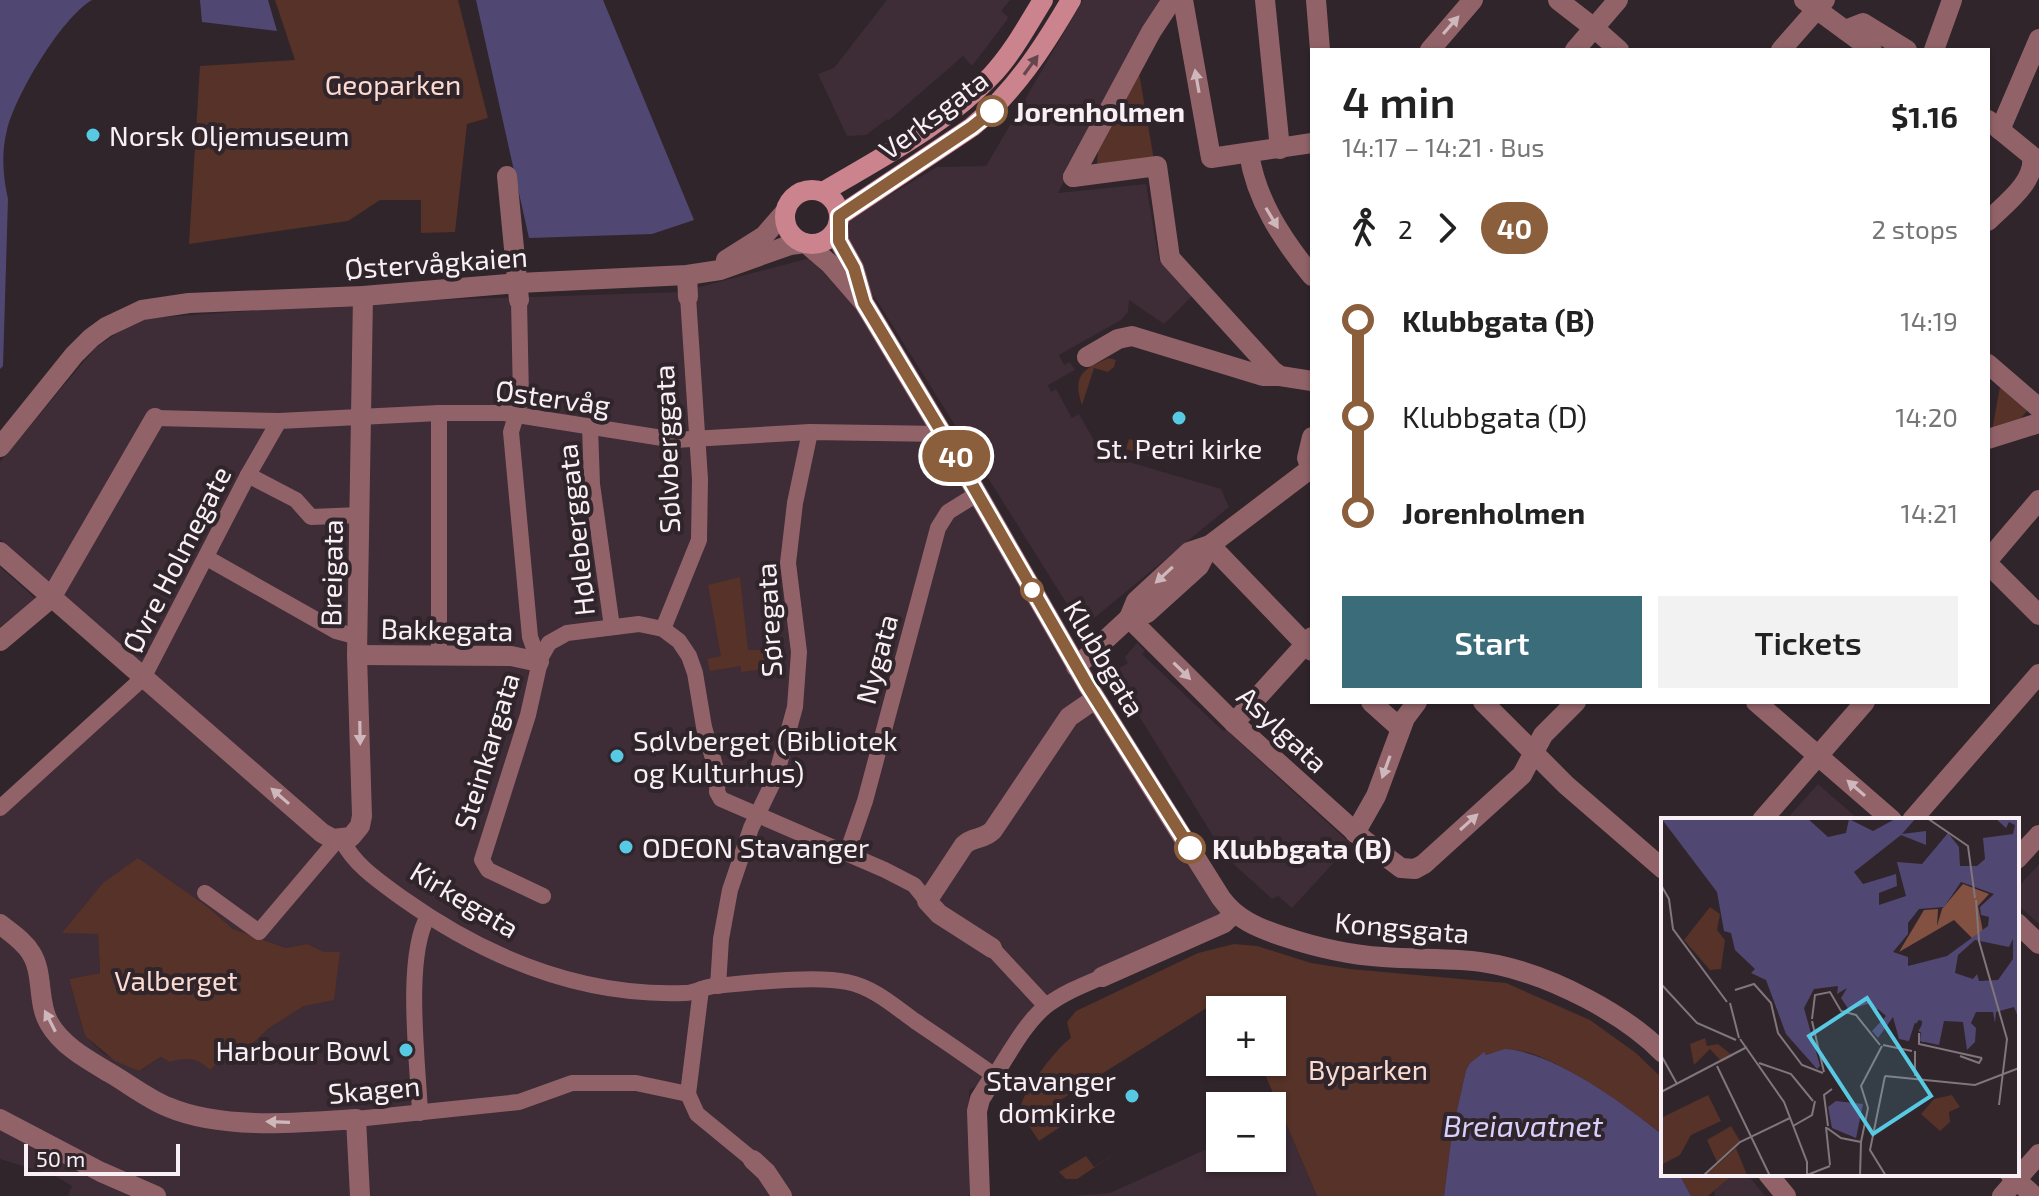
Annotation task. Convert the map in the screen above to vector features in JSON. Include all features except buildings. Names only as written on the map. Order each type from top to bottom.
[{"type":"main road","name":"Verksgata","points":[[823,192],[938,119],[977,90],[1003,62],[1043,0]]},
{"type":"main road","name":"Verksgata","points":[[838,220],[992,111],[1033,63],[1071,0]]},
{"type":"main road","points":[[814,189],[823,192],[835,202],[838,220],[828,239],[807,244],[791,235],[784,213],[787,204],[798,192],[814,189]]},
{"type":"street","points":[[1172,0],[1151,32],[1073,177],[1157,166],[1170,258],[1266,365],[1280,376]]},
{"type":"street","points":[[1183,0],[1211,158],[1310,143]]},
{"type":"street","points":[[1265,0],[1280,149]]},
{"type":"street","points":[[1316,0],[1320,48]]},
{"type":"street","points":[[1432,48],[1473,0]]},
{"type":"street","points":[[1558,0],[1617,48]]},
{"type":"street","points":[[1577,48],[1618,0]]},
{"type":"street","points":[[1935,48],[1952,0]]},
{"type":"street","points":[[1782,48],[1816,3],[1869,48]]},
{"type":"street","points":[[1845,30],[1863,23],[1904,48]]},
{"type":"street","points":[[1990,219],[2025,183],[2032,169],[2032,156],[1994,125],[2039,39]]},
{"type":"street","points":[[1249,153],[1253,176],[1264,205],[1310,273]]},
{"type":"street","points":[[507,176],[519,291]]},
{"type":"street","name":"Østervågkaien","points":[[687,275],[731,257],[764,236],[784,213]]},
{"type":"street","name":"Klubbgata","points":[[838,220],[839,241],[854,268],[864,303]]},
{"type":"street","name":"Klubbgata","points":[[807,244],[830,264],[864,303],[1095,699],[1221,898],[1234,913]]},
{"type":"street","name":"Østervågkaien","points":[[0,447],[91,338],[106,327],[142,310],[189,303],[519,291],[687,275],[720,270],[783,247],[807,244]]},
{"type":"street","name":"Sølvberggata","points":[[663,629],[699,540],[701,503],[687,275]]},
{"type":"street","name":"Steinkargata","points":[[519,291],[521,399],[511,432],[530,637],[539,662],[528,715],[482,860],[488,870],[543,896]]},
{"type":"street","name":"Breigata","points":[[340,840],[355,834],[362,816],[358,646],[363,296]]},
{"type":"street","points":[[1087,357],[1118,339],[1132,336],[1263,376],[1310,381]]},
{"type":"street","points":[[1990,366],[2039,408]]},
{"type":"street","points":[[439,413],[439,656]]},
{"type":"street","name":"Østervåg","points":[[155,418],[279,421],[439,413],[517,414],[648,437],[697,439],[810,432],[943,434]]},
{"type":"street","points":[[0,641],[51,598],[155,418]]},
{"type":"street","name":"Øvre Holmegate","points":[[0,808],[143,678],[279,421]]},
{"type":"street","points":[[1990,438],[2039,423]]},
{"type":"street","name":"Høleberggata","points":[[590,427],[592,484],[612,627]]},
{"type":"street","name":"Søregata","points":[[718,986],[721,939],[730,890],[757,816],[776,776],[798,694],[799,652],[788,563],[795,503],[810,432]]},
{"type":"street","points":[[1310,445],[1307,458],[1310,467]]},
{"type":"street","points":[[1076,667],[1129,618],[1147,613],[1199,566],[1210,545],[1310,471]]},
{"type":"street","points":[[248,475],[296,500],[311,517],[360,515]]},
{"type":"street","name":"Nygata","points":[[847,853],[884,732],[938,528],[948,512],[977,494]]},
{"type":"street","points":[[1990,560],[2039,500]]},
{"type":"street","points":[[1210,545],[1310,644],[1234,723]]},
{"type":"street","name":"Kirkegata","points":[[0,552],[322,833],[340,840],[367,870],[428,916],[507,959],[559,977],[617,989],[687,993],[718,986],[825,979],[859,985],[875,993],[993,1079]]},
{"type":"street","name":"Bakkegata","points":[[207,558],[358,646],[439,656],[511,656],[539,662],[546,647],[561,635],[639,624],[663,629]]},
{"type":"street","points":[[1990,564],[2039,615]]},
{"type":"street","name":"Asylgata","points":[[1129,618],[1234,723],[1396,866],[1409,870],[1424,864],[1522,775],[1534,752]]},
{"type":"street","points":[[663,629],[679,641],[694,668],[704,727],[718,776],[719,797],[911,883],[939,914],[992,948],[1046,1006]]},
{"type":"street","points":[[1914,818],[2039,674]]},
{"type":"street","points":[[927,901],[966,842],[983,838],[993,830],[1069,717],[1095,699]]},
{"type":"street","points":[[1373,704],[1400,728]]},
{"type":"street","points":[[1355,833],[1376,796],[1400,728],[1416,704]]},
{"type":"street","points":[[1485,704],[1566,785],[1661,867]]},
{"type":"street","points":[[1534,752],[1543,735],[1574,704]]},
{"type":"street","points":[[1758,704],[1890,818]]},
{"type":"street","points":[[1764,818],[1863,704]]},
{"type":"street","points":[[2019,857],[2039,835]]},
{"type":"street","points":[[205,893],[259,932],[340,840]]},
{"type":"street","points":[[980,1196],[977,1111],[980,1099],[1030,1023],[1046,1006],[1065,993],[1224,923],[1234,913]]},
{"type":"street","name":"Kongsgata","points":[[1234,913],[1276,934],[1331,951],[1482,963],[1517,970],[1597,1005],[1661,1051]]},
{"type":"street","points":[[420,1113],[414,973],[417,950],[428,916]]},
{"type":"street","name":"Skagen","points":[[0,924],[34,956],[44,1009],[52,1028],[83,1056],[165,1106],[200,1116],[293,1123],[356,1119],[519,1102],[572,1083],[636,1083],[688,1094]]},
{"type":"street","points":[[2019,925],[2039,944]]},
{"type":"street","points":[[701,989],[688,1094],[697,1114],[753,1160],[777,1188]]},
{"type":"street","points":[[0,1119],[101,1172],[156,1196]]},
{"type":"street","points":[[356,1119],[360,1196]]},
{"type":"street","points":[[2019,1172],[2039,1154]]},
{"type":"street","points":[[1770,1176],[1786,1196]]},
{"type":"street","points":[[2002,1196],[2013,1177],[2034,1196]]},
{"type":"shaded area","points":[[887,0],[1010,0],[1001,11],[1008,17],[1007,20],[972,66],[963,56],[888,121],[866,135],[847,136],[818,74],[834,68]]},
{"type":"shaded area","points":[[1083,0],[1161,0],[1058,193],[1146,184],[1159,260],[1192,296],[1164,324],[1129,300],[1128,312],[1121,320],[1059,355],[1064,365],[1070,362],[1075,370],[1048,385],[1051,392],[1056,389],[1072,418],[1079,414],[1102,454],[1221,489],[1229,507],[1082,628],[837,237],[844,222],[937,167],[986,166]]},
{"type":"shaded area","points":[[810,258],[846,297],[864,303],[1230,909],[1065,993],[995,1076],[969,1090],[969,1196],[68,1196],[72,1186],[55,1176],[0,1159],[0,817],[154,678],[0,539],[0,462],[95,348],[138,319],[376,302],[681,292]],"holes":[[[209,908],[233,929],[286,948],[306,945],[325,953],[304,1006],[268,1029],[252,1044],[236,1047],[202,1062],[186,1057],[170,1062],[162,1057],[139,1071],[104,1054],[85,1036],[69,979],[100,973],[98,934]]]},
{"type":"shaded area","points":[[0,567],[36,599],[0,627]]},
{"type":"shaded area","points":[[1137,643],[1145,651],[1142,654],[1223,731],[1226,730],[1351,844],[1292,908],[1278,896],[1272,899],[1226,857],[1112,672],[1128,663],[1125,657]]},
{"type":"shaded area","points":[[1818,784],[1857,818],[1788,818]]},
{"type":"shaded area","points":[[2039,864],[2039,924],[2019,906],[2019,886]]},
{"type":"shaded area","points":[[1286,1123],[1317,1196],[1071,1196],[1110,1193],[1206,1149],[1206,1172],[1286,1172]]},
{"type":"shaded area","points":[[1732,1176],[1749,1176],[1765,1196],[1715,1196],[1714,1191]]},
{"type":"green space","name":"Geoparken","points":[[275,0],[458,0],[488,118],[467,124],[455,232],[421,233],[421,200],[380,200],[348,221],[189,244],[200,66],[295,60]]},
{"type":"green space","points":[[1139,73],[1154,160],[1104,167],[1097,163],[1098,150]]},
{"type":"green space","points":[[1109,358],[1116,360],[1114,367],[1108,372],[1094,368],[1082,405],[1078,387],[1082,374]]},
{"type":"green space","points":[[2000,387],[2027,411],[2021,418],[1992,430]]},
{"type":"green space","points":[[1129,439],[1175,453],[1172,463],[1126,449]]},
{"type":"green space","points":[[740,577],[748,650],[771,650],[772,668],[741,672],[741,666],[710,671],[707,659],[721,656],[708,585]]},
{"type":"green space","name":"Valberget","points":[[138,858],[209,908],[233,929],[286,948],[307,944],[324,952],[340,952],[334,1000],[304,1006],[268,1029],[252,1044],[236,1047],[210,1070],[192,1059],[170,1062],[161,1057],[139,1071],[115,1061],[85,1036],[69,979],[100,973],[98,934],[62,933],[103,883]]},
{"type":"green space","name":"Byparken","points":[[1234,944],[1257,946],[1311,963],[1350,969],[1506,983],[1590,1020],[1636,1053],[1661,1077],[1661,1133],[1589,1083],[1545,1059],[1510,1050],[1483,1053],[1466,1070],[1452,1133],[1444,1196],[1317,1196],[1286,1123],[1286,1092],[1273,1092],[1266,1076],[1286,1076],[1286,996],[1206,996],[1206,1008],[1054,1104],[1066,1123],[1039,1141],[1023,1116],[1022,1102],[1041,1071],[1071,1038],[1067,1022],[1076,1011],[1198,953]]},
{"type":"green space","points":[[1125,1147],[1077,1179],[1066,1179],[1059,1172],[1086,1156],[1094,1167]]},
{"type":"green space","points":[[1680,1176],[1732,1176],[1708,1196],[1691,1196]]},
{"type":"water","points":[[0,0],[92,0],[67,23],[41,59],[19,98],[7,130],[3,165],[8,199],[3,366],[0,369]]},
{"type":"water","points":[[200,0],[268,0],[277,31],[202,22]]},
{"type":"water","points":[[476,0],[603,0],[694,220],[652,234],[529,238]]},
{"type":"water","name":"Breiavatnet","points":[[1505,1049],[1525,1052],[1567,1070],[1609,1095],[1661,1134],[1661,1176],[1680,1176],[1691,1196],[1444,1196],[1452,1133],[1466,1070],[1484,1052],[1486,1055]]},
{"type":"bus line","name":"40","points":[[992,111],[839,216],[839,241],[854,268],[864,303],[1088,686],[1190,848]]},
{"type":"place","name":"Jorenholmen","points":[[992,111]]},
{"type":"place","name":"Norsk Oljemuseum","points":[[93,135]]},
{"type":"place","name":"St. Petri kirke","points":[[1179,418]]},
{"type":"place","name":"Sølvberget (Bibliotek og Kulturhus)","points":[[617,756]]},
{"type":"place","name":"ODEON Stavanger","points":[[626,847]]},
{"type":"place","name":"Klubbgata (B)","points":[[1190,848]]},
{"type":"place","name":"Harbour Bowl","points":[[406,1050]]},
{"type":"place","name":"Stavanger domkirke","points":[[1132,1096]]}]
